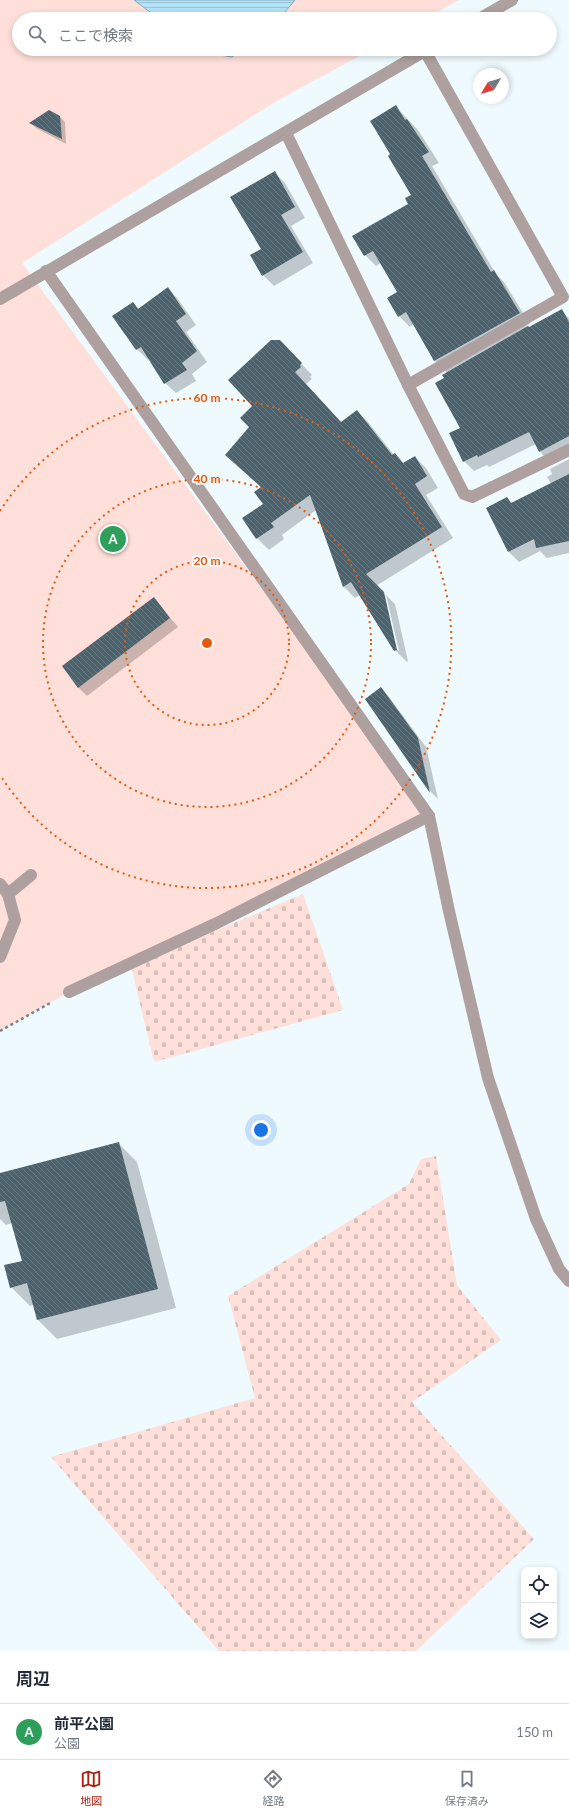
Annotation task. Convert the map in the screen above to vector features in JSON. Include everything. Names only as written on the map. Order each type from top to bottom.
[{"type":"street","points":[[491,12],[512,0]]},
{"type":"street","points":[[0,299],[416,56]]},
{"type":"street","points":[[408,385],[563,297],[429,56]]},
{"type":"street","points":[[286,133],[408,385],[464,494],[472,497],[569,450]]},
{"type":"street","points":[[46,271],[429,816],[449,912],[488,1078],[536,1219],[559,1269],[569,1281]]},
{"type":"street","points":[[70,992],[217,923],[429,816]]},
{"type":"street","points":[[0,957],[15,920],[4,889],[32,875]]},
{"type":"path","points":[[0,1031],[70,992]]},
{"type":"green space","points":[[0,0],[459,0],[438,12],[12,12],[12,56],[359,56],[275,102],[22,263],[429,816],[69,992],[0,1031]]},
{"type":"green space","points":[[303,894],[343,1010],[154,1062],[131,966]]},
{"type":"green space","points":[[436,1156],[457,1285],[501,1340],[412,1402],[534,1539],[416,1651],[219,1651],[51,1457],[255,1398],[228,1296],[409,1184],[421,1159]]},
{"type":"water","points":[[134,0],[295,0],[285,12],[150,12]]},
{"type":"building","points":[[396,105],[405,120],[407,119],[429,152],[422,156],[491,272],[494,270],[520,313],[434,361],[406,312],[398,317],[387,298],[397,292],[373,251],[364,256],[352,236],[408,204],[405,198],[411,195],[388,156],[390,154],[370,121]]},
{"type":"building","points":[[49,110],[60,116],[62,139],[29,123]]},
{"type":"building","points":[[275,171],[295,207],[281,215],[303,252],[262,276],[250,255],[261,249],[230,197]]},
{"type":"building","points":[[168,287],[186,314],[176,321],[197,351],[182,363],[187,370],[164,384],[141,347],[136,350],[112,316],[133,302],[138,309]]},
{"type":"building","points":[[562,309],[569,322],[569,436],[539,452],[529,432],[478,457],[477,455],[463,462],[449,433],[460,428],[435,383],[444,378],[442,375],[528,326],[529,327]]},
{"type":"building","points":[[271,340],[280,340],[302,363],[300,365],[301,367],[295,372],[341,422],[357,410],[392,455],[395,453],[403,463],[415,456],[427,476],[415,484],[442,527],[366,574],[384,592],[397,650],[394,651],[351,582],[343,587],[310,495],[271,523],[274,527],[256,539],[242,518],[263,504],[254,492],[261,487],[225,455],[249,427],[240,418],[252,406],[228,380]]},
{"type":"building","points":[[569,474],[569,541],[536,548],[534,539],[508,552],[486,508],[507,497],[511,503]]},
{"type":"building","points":[[154,597],[170,618],[78,688],[62,666]]},
{"type":"building","points":[[381,687],[418,738],[430,793],[365,699]]},
{"type":"building","points":[[119,1142],[158,1289],[37,1320],[27,1283],[10,1288],[4,1265],[22,1261],[5,1201],[0,1202],[0,1173]]},
{"type":"place","name":"前平公園","points":[[113,539]]}]
